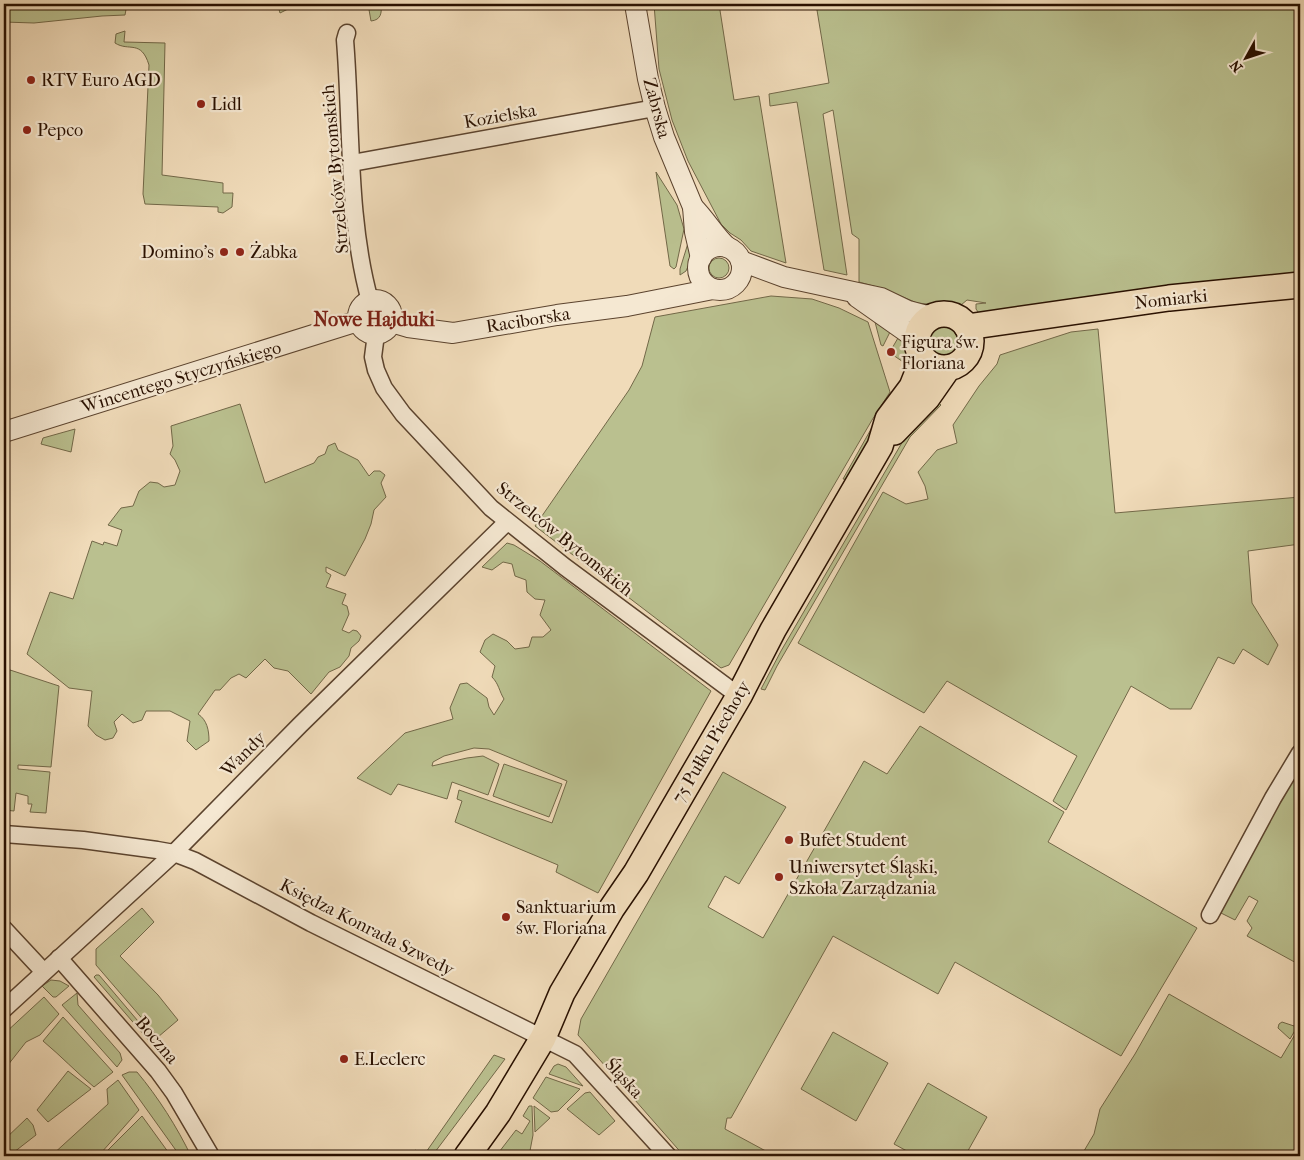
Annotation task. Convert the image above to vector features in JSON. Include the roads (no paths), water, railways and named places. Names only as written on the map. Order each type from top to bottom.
[{"type":"main road","name":"Nomiarki","points":[[967,327],[1169,298],[1300,285]]},
{"type":"main road","points":[[942,314],[951,315],[960,319],[967,327],[971,343],[969,352],[964,360],[948,368],[936,367],[925,361],[919,349],[919,329],[927,319],[942,314]]},
{"type":"main road","name":"Nomiarki","points":[[969,352],[1042,317]]},
{"type":"main road","name":"75 Pułku Piechoty","points":[[467,1156],[498,1114],[542,1038],[562,993],[612,908],[636,873],[739,696],[773,630],[880,446],[888,419],[916,379],[919,349]]},
{"type":"main road","name":"75 Pułku Piechoty","points":[[880,446],[918,408],[948,368]]},
{"type":"street","name":"Zabrska","points":[[636,4],[648,79],[664,137],[693,207],[700,262]]},
{"type":"street","name":"Strzelców Bytomskich","points":[[347,33],[345,40],[357,229],[370,301]]},
{"type":"street","name":"Kozielska","points":[[352,163],[656,108]]},
{"type":"street","name":"Zabrska","points":[[693,207],[705,219],[718,238],[734,254]]},
{"type":"street","points":[[666,298],[693,273],[712,248],[734,254],[784,277],[881,298],[908,311],[933,316]]},
{"type":"street","points":[[733,286],[740,277],[742,266],[734,254]]},
{"type":"street","points":[[700,262],[699,274],[703,281],[712,289],[723,290],[744,283],[762,282],[784,277]]},
{"type":"street","name":"Raciborska","points":[[384,328],[408,327],[453,333],[557,315],[627,306],[712,289]]},
{"type":"street","points":[[849,292],[911,335],[919,349]]},
{"type":"street","points":[[376,300],[387,305],[392,316],[384,328],[368,333],[358,321],[360,309],[370,301],[376,300]]},
{"type":"street","name":"Wincentego Styczyńskiego","points":[[4,432],[358,321]]},
{"type":"street","name":"Strzelców Bytomskich","points":[[384,328],[373,357],[376,370],[384,388],[402,414],[445,461],[507,522],[739,696]]},
{"type":"street","name":"Wandy","points":[[4,1009],[174,853],[300,725],[507,522]]},
{"type":"street","points":[[1210,915],[1273,798],[1300,753]]},
{"type":"street","name":"Księdza Konrada Szwedy","points":[[4,834],[83,840],[174,853],[195,861],[311,923],[542,1038]]},
{"type":"street","points":[[4,928],[44,972]]},
{"type":"street","name":"Boczna","points":[[59,958],[158,1071],[174,1093],[211,1156]]},
{"type":"street","name":"Śląska","points":[[542,1038],[575,1054],[668,1156]]},
{"type":"place","name":"RTV Euro AGD","points":[[31,80]]},
{"type":"place","name":"Lidl","points":[[201,104]]},
{"type":"place","name":"Pepco","points":[[27,130]]},
{"type":"place","name":"Domino's","points":[[224,252]]},
{"type":"place","name":"Żabka","points":[[240,252]]},
{"type":"place","name":"Figura św. Floriana","points":[[891,352]]},
{"type":"place","name":"Bufet Student","points":[[789,840]]},
{"type":"place","name":"Uniwersytet Śląski, Szkoła Zarządzania","points":[[779,877]]},
{"type":"place","name":"Sanktuarium św. Floriana","points":[[506,917]]},
{"type":"place","name":"E.Leclerc","points":[[344,1059]]},
{"type":"district","name":"Nowe Hajduki","points":[[374,319]]}]
